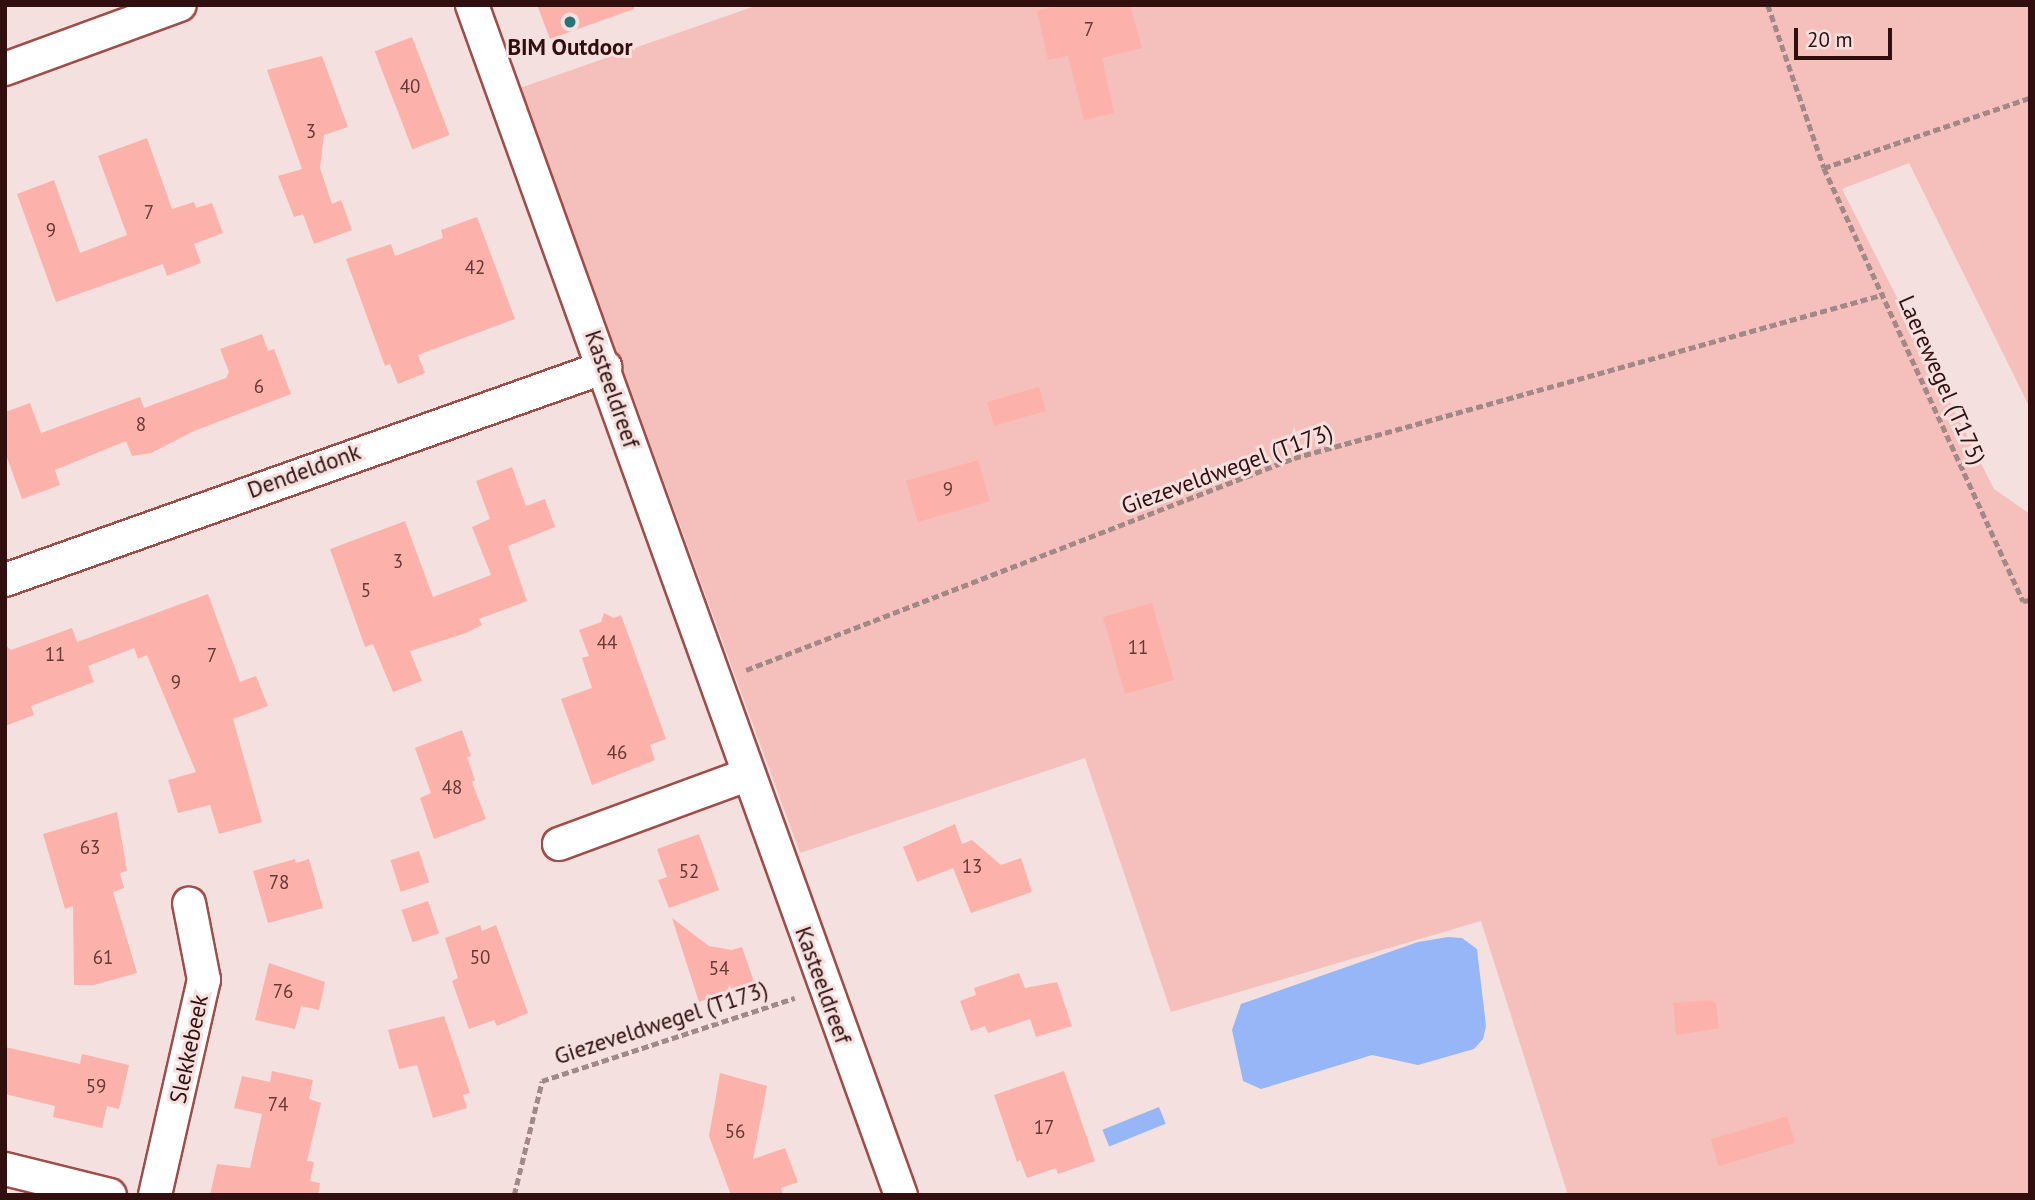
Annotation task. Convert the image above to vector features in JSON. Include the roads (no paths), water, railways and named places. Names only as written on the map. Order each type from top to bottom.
[{"type":"street","points":[[5,69],[180,5]]},
{"type":"street","name":"Kasteeldreef","points":[[472,5],[604,367],[824,989],[901,1195]]},
{"type":"street","name":"Dendeldonk","points":[[5,580],[604,367]]},
{"type":"street","points":[[559,844],[747,775]]},
{"type":"street","name":"Slekkebeek","points":[[155,1195],[204,980],[189,903]]},
{"type":"street","points":[[5,1169],[110,1195]]},
{"type":"water","points":[[1448,937],[1462,938],[1477,949],[1486,1026],[1483,1039],[1474,1049],[1418,1065],[1372,1055],[1261,1089],[1243,1081],[1232,1030],[1241,1004],[1418,942]]},
{"type":"water","points":[[1159,1107],[1166,1124],[1109,1147],[1102,1130]]},
{"type":"place","name":"BIM Outdoor","points":[[570,22]]}]
